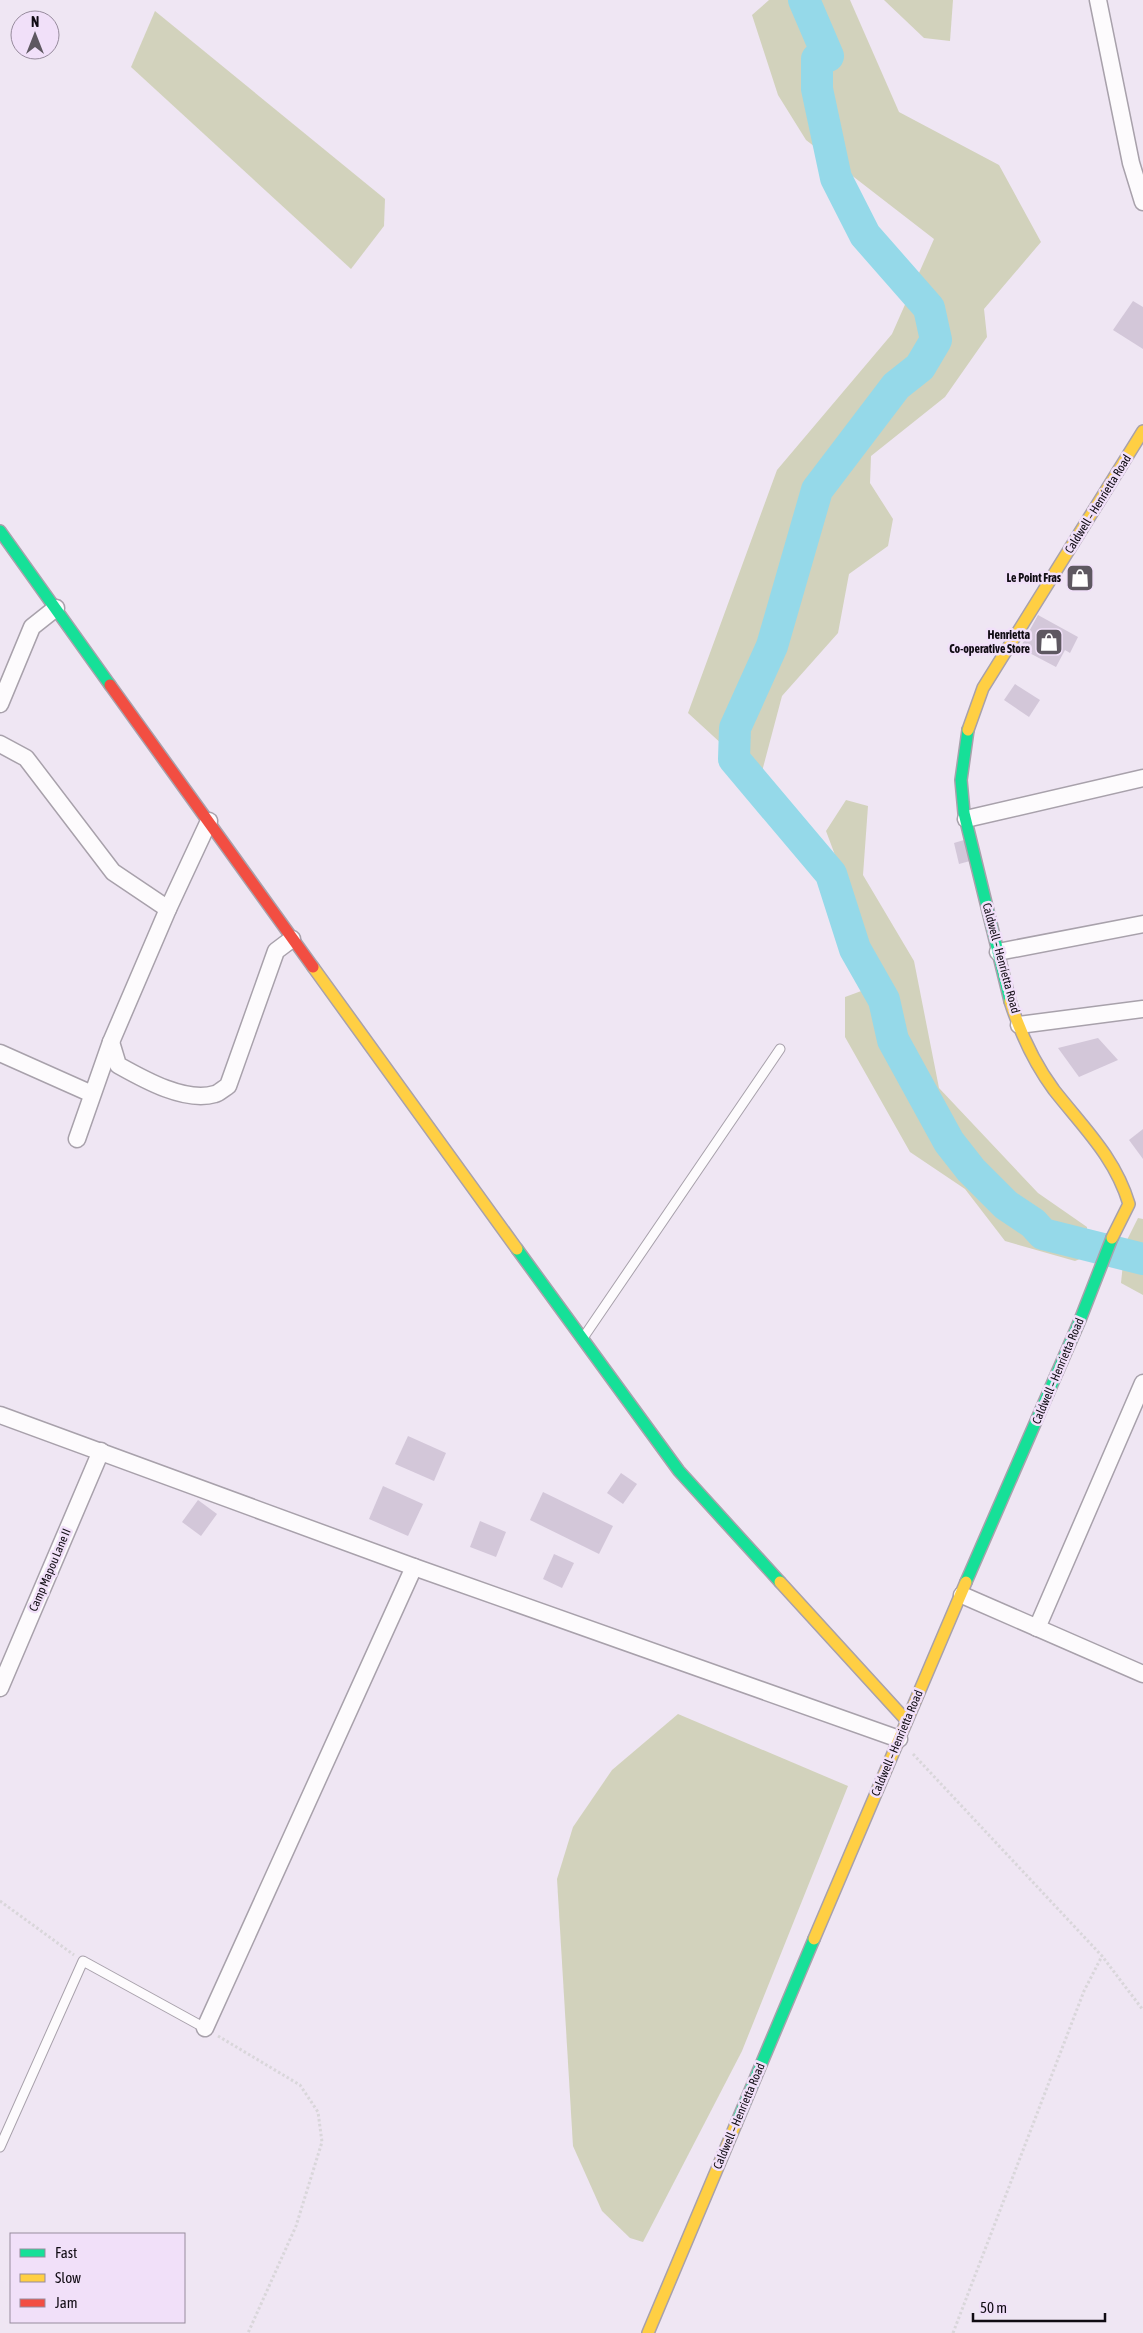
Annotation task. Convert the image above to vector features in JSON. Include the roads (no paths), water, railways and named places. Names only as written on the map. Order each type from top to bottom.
[{"type":"main road","name":"Caldwell – Henrietta Road","points":[[648,2333],[906,1720],[962,1595],[1119,1221],[1129,1204],[1126,1188],[1110,1158],[1043,1074],[1031,1054],[1011,1005],[966,819],[961,765],[970,717],[983,688],[1143,431]]},
{"type":"main road","points":[[0,531],[292,939],[679,1472],[906,1720]]},
{"type":"main road","points":[[1129,1204],[1143,1208]]},
{"type":"street","points":[[1098,0],[1131,163],[1143,202]]},
{"type":"street","points":[[0,704],[32,627],[56,608]]},
{"type":"street","points":[[0,744],[26,758],[113,872],[168,909]]},
{"type":"street","points":[[966,819],[1143,778]]},
{"type":"street","points":[[76,1139],[111,1042],[168,909],[209,821]]},
{"type":"street","points":[[998,952],[1143,924]]},
{"type":"street","points":[[111,1042],[118,1065],[149,1082],[189,1096],[215,1094],[228,1086],[276,951],[292,939]]},
{"type":"street","points":[[1019,1025],[1143,1009]]},
{"type":"street","points":[[0,1054],[92,1094]]},
{"type":"street","points":[[1037,1628],[1143,1383]]},
{"type":"street","points":[[0,1415],[414,1566],[899,1739]]},
{"type":"street","name":"Camp Mapou Lane II","points":[[0,1688],[101,1452]]},
{"type":"street","points":[[205,2028],[414,1566]]},
{"type":"street","points":[[962,1595],[1143,1674]]},
{"type":"lane","points":[[583,1338],[780,1049]]},
{"type":"lane","points":[[0,2147],[83,1961],[205,2028]]},
{"type":"waterway","points":[[804,0],[828,56],[817,59],[817,89],[836,178],[865,235],[929,308],[936,340],[920,367],[896,386],[817,490],[772,646],[735,728],[734,759],[831,874],[855,949],[884,1000],[893,1040],[949,1142],[971,1170],[1006,1205],[1033,1223],[1043,1234],[1143,1259]]},
{"type":"place","name":"Le Point Fras","points":[[1080,578]]},
{"type":"place","name":"Henrietta Co-operative Store","points":[[1049,642]]}]
